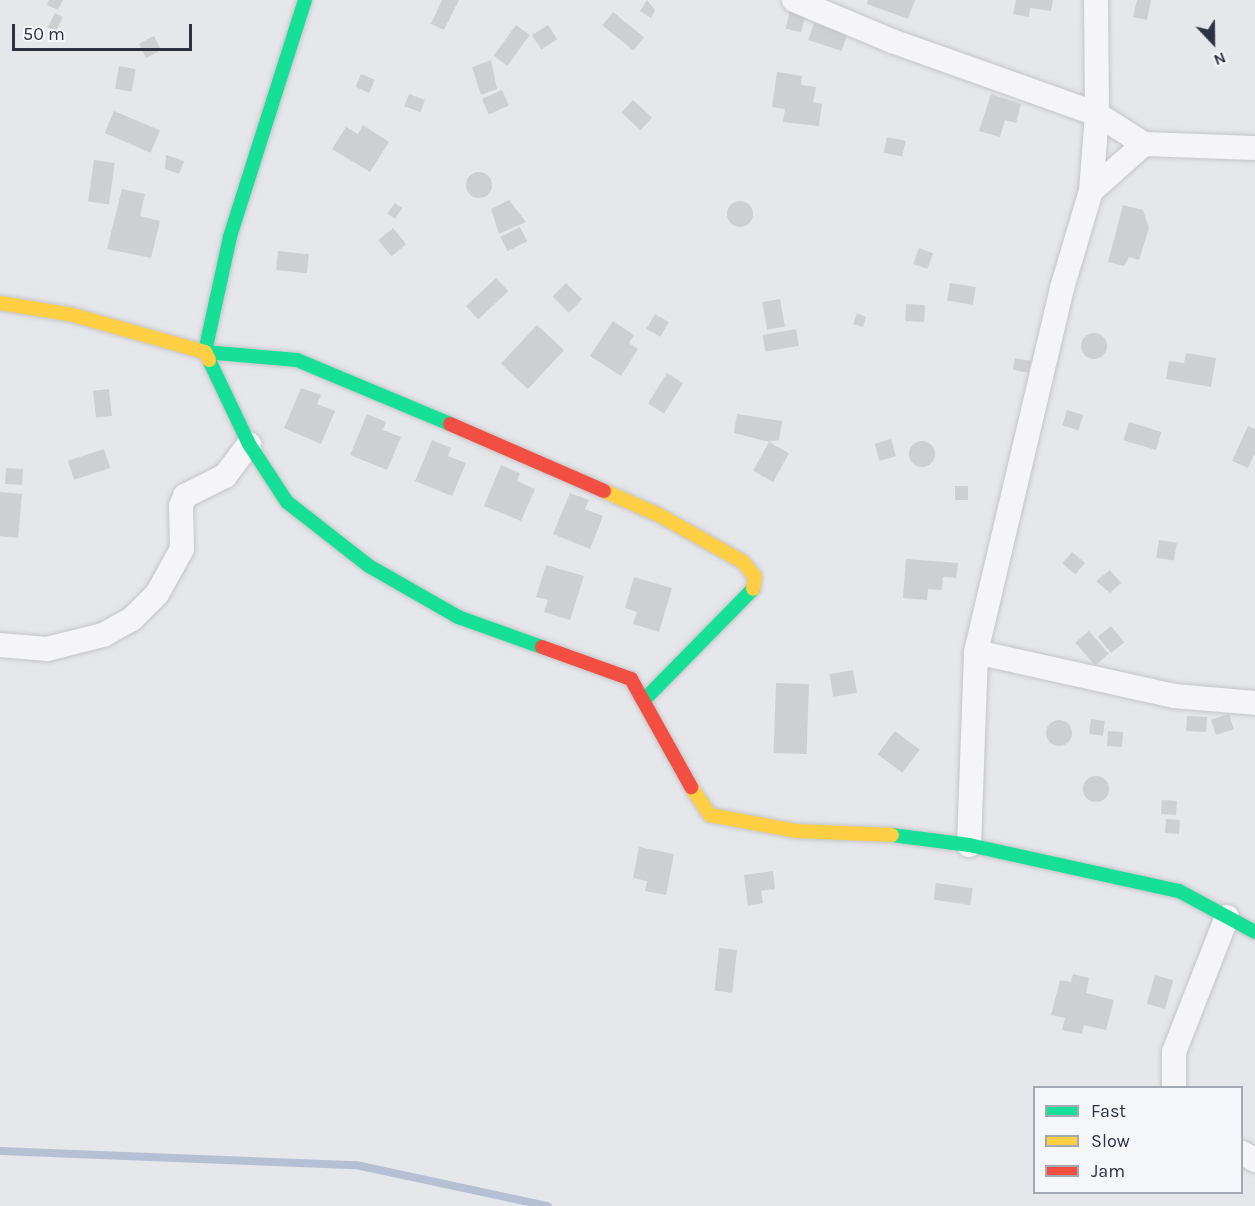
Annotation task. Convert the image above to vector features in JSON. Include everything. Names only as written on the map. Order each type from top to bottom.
[{"type":"street","points":[[305,0],[230,237],[204,352],[249,444],[288,502],[369,566],[458,617],[631,679],[645,699],[702,807],[710,815],[796,831],[890,835],[969,845],[1179,891],[1255,932]]},
{"type":"street","points":[[794,0],[892,41],[1096,114],[1144,144],[1255,148]]},
{"type":"street","points":[[969,845],[976,652],[1062,288],[1091,191],[1096,114],[1096,0]]},
{"type":"street","points":[[1091,191],[1144,144]]},
{"type":"street","points":[[0,303],[73,315],[204,352],[297,360],[333,372],[659,516],[743,562],[755,577],[756,586],[645,699]]},
{"type":"street","points":[[0,645],[47,650],[103,635],[132,619],[157,594],[182,549],[181,506],[185,496],[225,476],[249,444]]},
{"type":"street","points":[[976,652],[1174,696],[1255,703]]},
{"type":"street","points":[[1174,1086],[1174,1052],[1227,917]]},
{"type":"building","points":[[49,0],[63,0],[58,10],[47,5]]},
{"type":"building","points":[[442,0],[459,0],[444,30],[431,24]]},
{"type":"building","points":[[647,0],[655,10],[651,18],[640,11]]},
{"type":"building","points":[[868,0],[915,0],[908,19],[867,4]]},
{"type":"building","points":[[1016,0],[1053,0],[1051,11],[1030,8],[1029,17],[1013,14]]},
{"type":"building","points":[[1137,0],[1151,0],[1147,20],[1133,17]]},
{"type":"building","points":[[790,11],[806,15],[801,32],[786,28]]},
{"type":"building","points":[[613,12],[644,37],[633,50],[602,25]]},
{"type":"building","points":[[55,13],[63,17],[56,31],[48,27]]},
{"type":"building","points":[[814,23],[847,34],[842,51],[808,40]]},
{"type":"building","points":[[516,25],[530,35],[507,66],[494,56]]},
{"type":"building","points":[[548,25],[557,39],[541,50],[532,35]]},
{"type":"building","points":[[154,36],[161,50],[146,58],[139,44]]},
{"type":"building","points":[[491,60],[497,89],[481,95],[472,67]]},
{"type":"building","points":[[119,66],[136,69],[132,92],[115,89]]},
{"type":"building","points":[[777,72],[802,76],[801,85],[816,87],[813,102],[822,104],[819,126],[783,122],[785,109],[772,107]]},
{"type":"building","points":[[361,74],[375,80],[369,93],[356,87]]},
{"type":"building","points":[[502,90],[509,106],[489,114],[482,99]]},
{"type":"building","points":[[409,94],[425,100],[420,112],[404,106]]},
{"type":"building","points":[[991,94],[1021,104],[1016,123],[1005,120],[1000,137],[979,131]]},
{"type":"building","points":[[633,100],[652,118],[640,130],[621,112]]},
{"type":"building","points":[[114,111],[160,131],[151,153],[105,133]]},
{"type":"building","points":[[363,125],[389,142],[370,172],[332,149],[346,127],[358,134]]},
{"type":"building","points":[[887,137],[906,141],[902,157],[884,153]]},
{"type":"building","points":[[166,155],[184,161],[179,174],[165,169]]},
{"type":"building","points":[[94,160],[115,163],[109,205],[88,202]]},
{"type":"building","points":[[479,172],[488,176],[492,185],[488,194],[479,198],[470,194],[466,185],[470,176]]},
{"type":"building","points":[[122,189],[145,194],[140,216],[160,221],[151,258],[107,249]]},
{"type":"building","points":[[509,200],[526,222],[499,234],[491,209]]},
{"type":"building","points":[[740,201],[749,205],[753,214],[749,223],[740,227],[731,223],[727,214],[731,205]]},
{"type":"building","points":[[395,203],[402,208],[395,219],[387,214]]},
{"type":"building","points":[[1123,205],[1143,210],[1149,228],[1139,260],[1129,257],[1124,266],[1108,262]]},
{"type":"building","points":[[520,227],[527,241],[508,251],[500,237]]},
{"type":"building","points":[[393,228],[406,244],[391,256],[378,240]]},
{"type":"building","points":[[919,248],[933,253],[927,269],[913,264]]},
{"type":"building","points":[[278,251],[309,254],[307,273],[276,270]]},
{"type":"building","points":[[496,278],[508,291],[478,319],[466,306]]},
{"type":"building","points":[[566,283],[582,299],[569,313],[553,296]]},
{"type":"building","points":[[950,283],[976,287],[973,305],[947,301]]},
{"type":"building","points":[[780,299],[785,327],[767,330],[762,302]]},
{"type":"building","points":[[906,304],[925,305],[924,322],[905,321]]},
{"type":"building","points":[[857,313],[866,317],[863,327],[853,324]]},
{"type":"building","points":[[655,314],[669,322],[660,337],[646,329]]},
{"type":"building","points":[[613,321],[634,335],[629,343],[638,349],[621,376],[590,356]]},
{"type":"building","points":[[537,325],[564,350],[528,389],[501,364]]},
{"type":"building","points":[[796,329],[799,346],[765,352],[763,335]]},
{"type":"building","points":[[1094,333],[1103,337],[1107,346],[1103,355],[1094,359],[1085,355],[1081,346],[1085,337]]},
{"type":"building","points":[[1186,353],[1216,358],[1211,387],[1166,379],[1169,361],[1184,363]]},
{"type":"building","points":[[1015,358],[1031,361],[1028,373],[1013,370]]},
{"type":"building","points":[[667,373],[683,383],[664,414],[648,404]]},
{"type":"building","points":[[301,388],[321,395],[317,404],[335,411],[321,444],[284,428]]},
{"type":"building","points":[[109,389],[112,416],[96,418],[93,391]]},
{"type":"building","points":[[1067,410],[1083,415],[1079,430],[1062,425]]},
{"type":"building","points":[[367,414],[386,422],[383,430],[401,437],[387,470],[350,455]]},
{"type":"building","points":[[737,414],[782,421],[779,440],[769,442],[734,433]]},
{"type":"building","points":[[1129,422],[1162,432],[1156,450],[1123,440]]},
{"type":"building","points":[[1248,426],[1255,429],[1255,453],[1248,468],[1232,461]]},
{"type":"building","points":[[891,439],[896,456],[880,461],[875,444]]},
{"type":"building","points":[[432,440],[451,448],[448,456],[466,463],[452,496],[415,481]]},
{"type":"building","points":[[922,441],[931,445],[935,454],[931,463],[922,467],[913,463],[909,454],[913,445]]},
{"type":"building","points":[[769,442],[789,453],[773,482],[753,471]]},
{"type":"building","points":[[104,449],[110,468],[74,480],[68,461]]},
{"type":"building","points":[[501,465],[520,473],[517,481],[535,489],[521,521],[484,506]]},
{"type":"building","points":[[6,468],[23,469],[22,485],[5,484]]},
{"type":"building","points":[[955,486],[968,486],[968,500],[955,500]]},
{"type":"building","points":[[0,492],[22,494],[18,538],[0,536]]},
{"type":"building","points":[[570,493],[589,500],[585,509],[603,516],[590,549],[553,534]]},
{"type":"building","points":[[1159,540],[1177,543],[1174,561],[1156,558]]},
{"type":"building","points":[[1072,552],[1085,563],[1075,574],[1062,563]]},
{"type":"building","points":[[906,559],[958,563],[956,578],[943,577],[942,590],[928,589],[927,600],[903,598]]},
{"type":"building","points":[[546,565],[584,576],[570,620],[544,612],[548,600],[536,597]]},
{"type":"building","points":[[1110,570],[1121,583],[1110,593],[1096,581]]},
{"type":"building","points":[[634,577],[672,588],[659,632],[633,624],[637,612],[625,608]]},
{"type":"building","points":[[1111,626],[1124,642],[1111,653],[1098,637]]},
{"type":"building","points":[[1089,631],[1109,654],[1095,665],[1075,643]]},
{"type":"building","points":[[853,670],[857,693],[833,697],[829,674]]},
{"type":"building","points":[[776,683],[809,684],[807,754],[774,753]]},
{"type":"building","points":[[1229,714],[1234,729],[1216,735],[1211,720]]},
{"type":"building","points":[[1187,716],[1207,717],[1206,732],[1186,731]]},
{"type":"building","points":[[1091,719],[1105,721],[1103,736],[1089,734]]},
{"type":"building","points":[[1059,720],[1068,724],[1072,733],[1068,742],[1059,746],[1050,742],[1046,733],[1050,724]]},
{"type":"building","points":[[895,731],[920,750],[902,773],[878,754]]},
{"type":"building","points":[[1108,731],[1123,732],[1122,747],[1107,746]]},
{"type":"building","points":[[1096,776],[1105,780],[1109,789],[1105,798],[1096,802],[1087,798],[1083,789],[1087,780]]},
{"type":"building","points":[[1162,800],[1177,801],[1176,815],[1161,814]]},
{"type":"building","points":[[1166,819],[1180,820],[1179,834],[1165,833]]},
{"type":"building","points":[[639,847],[674,854],[666,895],[645,891],[647,881],[633,878]]},
{"type":"building","points":[[773,871],[775,889],[761,891],[763,903],[748,906],[744,875]]},
{"type":"building","points":[[936,883],[973,888],[970,905],[934,900]]},
{"type":"building","points":[[719,948],[737,950],[732,993],[715,991]]},
{"type":"building","points":[[1073,974],[1089,978],[1086,993],[1114,1000],[1106,1030],[1084,1025],[1082,1034],[1062,1030],[1065,1018],[1051,1015],[1060,980],[1071,982]]},
{"type":"building","points":[[1155,975],[1173,980],[1165,1009],[1147,1004]]},
{"type":"waterway","points":[[0,1151],[356,1165],[548,1206]]},
{"type":"traffic: fast","points":[[305,0],[230,237],[205,352],[297,360],[450,424]]},
{"type":"traffic: fast","points":[[209,360],[249,444],[287,502],[369,566],[458,617],[542,647]]},
{"type":"traffic: fast","points":[[645,699],[753,589]]},
{"type":"traffic: fast","points":[[892,835],[969,845],[1179,891],[1255,932]]},
{"type":"traffic: slow","points":[[0,303],[73,315],[205,352],[209,360]]},
{"type":"traffic: slow","points":[[604,491],[659,515],[743,562],[755,577],[753,589]]},
{"type":"traffic: slow","points":[[691,787],[710,815],[796,831],[892,835]]},
{"type":"traffic: jam","points":[[450,424],[604,491]]},
{"type":"traffic: jam","points":[[542,647],[631,679],[691,787]]}]
